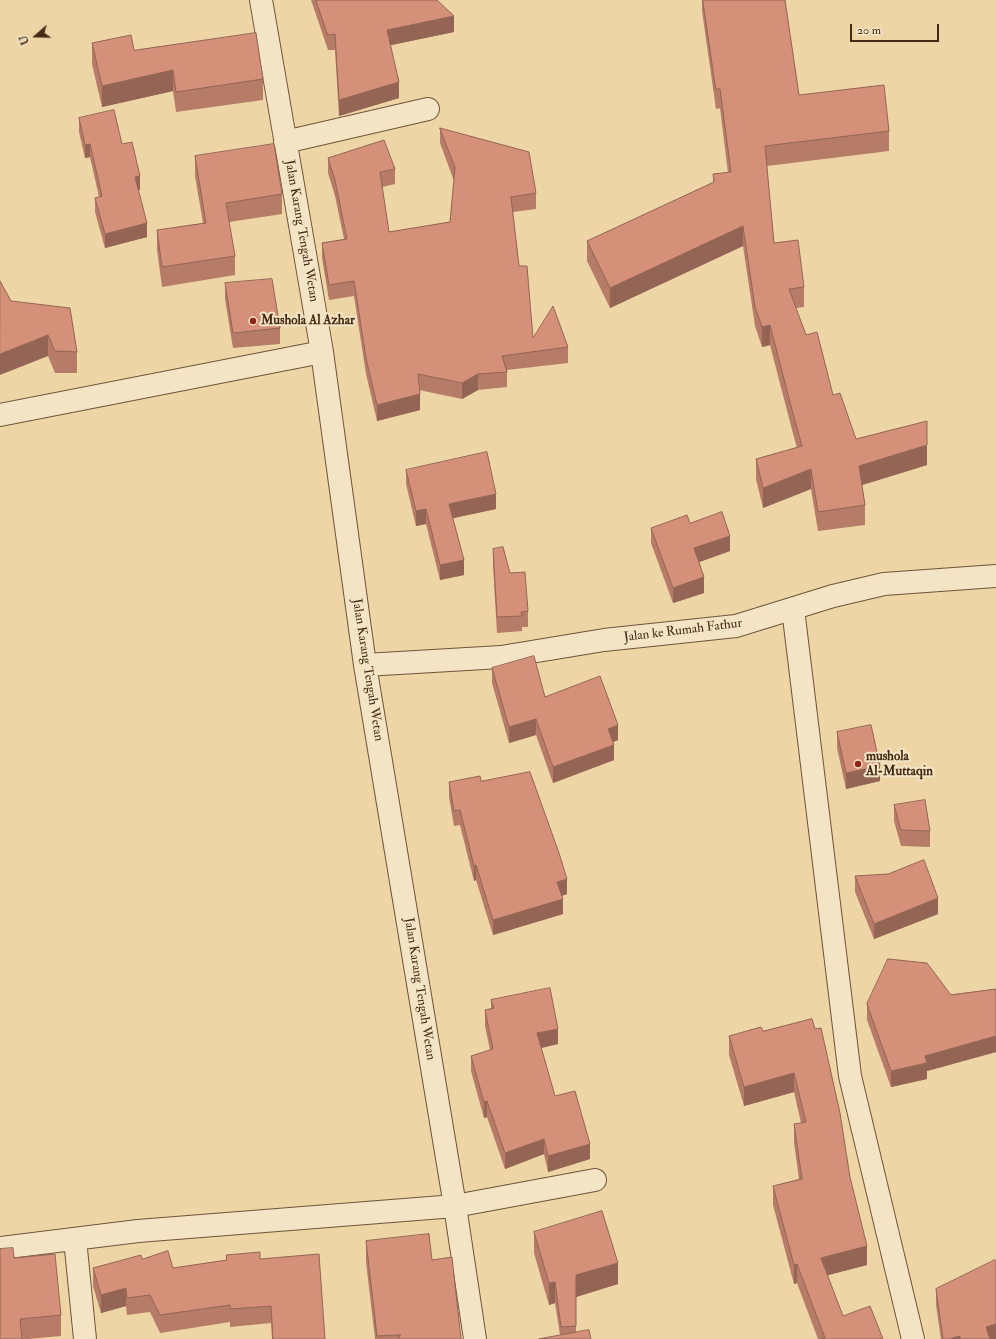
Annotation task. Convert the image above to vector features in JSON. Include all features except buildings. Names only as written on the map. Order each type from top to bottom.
[{"type":"street","name":"Jalan Karang Tengah Wetan","points":[[261,0],[322,352],[365,665],[476,1339]]},
{"type":"street","points":[[285,142],[428,109]]},
{"type":"street","points":[[0,415],[322,352]]},
{"type":"street","name":"Jalan ke Rumah Fathur","points":[[365,665],[501,657],[604,640],[736,626],[833,596],[884,584],[996,576]]},
{"type":"street","points":[[793,609],[850,1076],[914,1339]]},
{"type":"street","points":[[0,1248],[138,1231],[455,1206],[595,1180]]},
{"type":"street","points":[[75,1239],[85,1339]]},
{"type":"place","name":"Mushola Al Azhar","points":[[253,321]]},
{"type":"place","name":"mushola Al-Muttaqin","points":[[858,764]]}]
